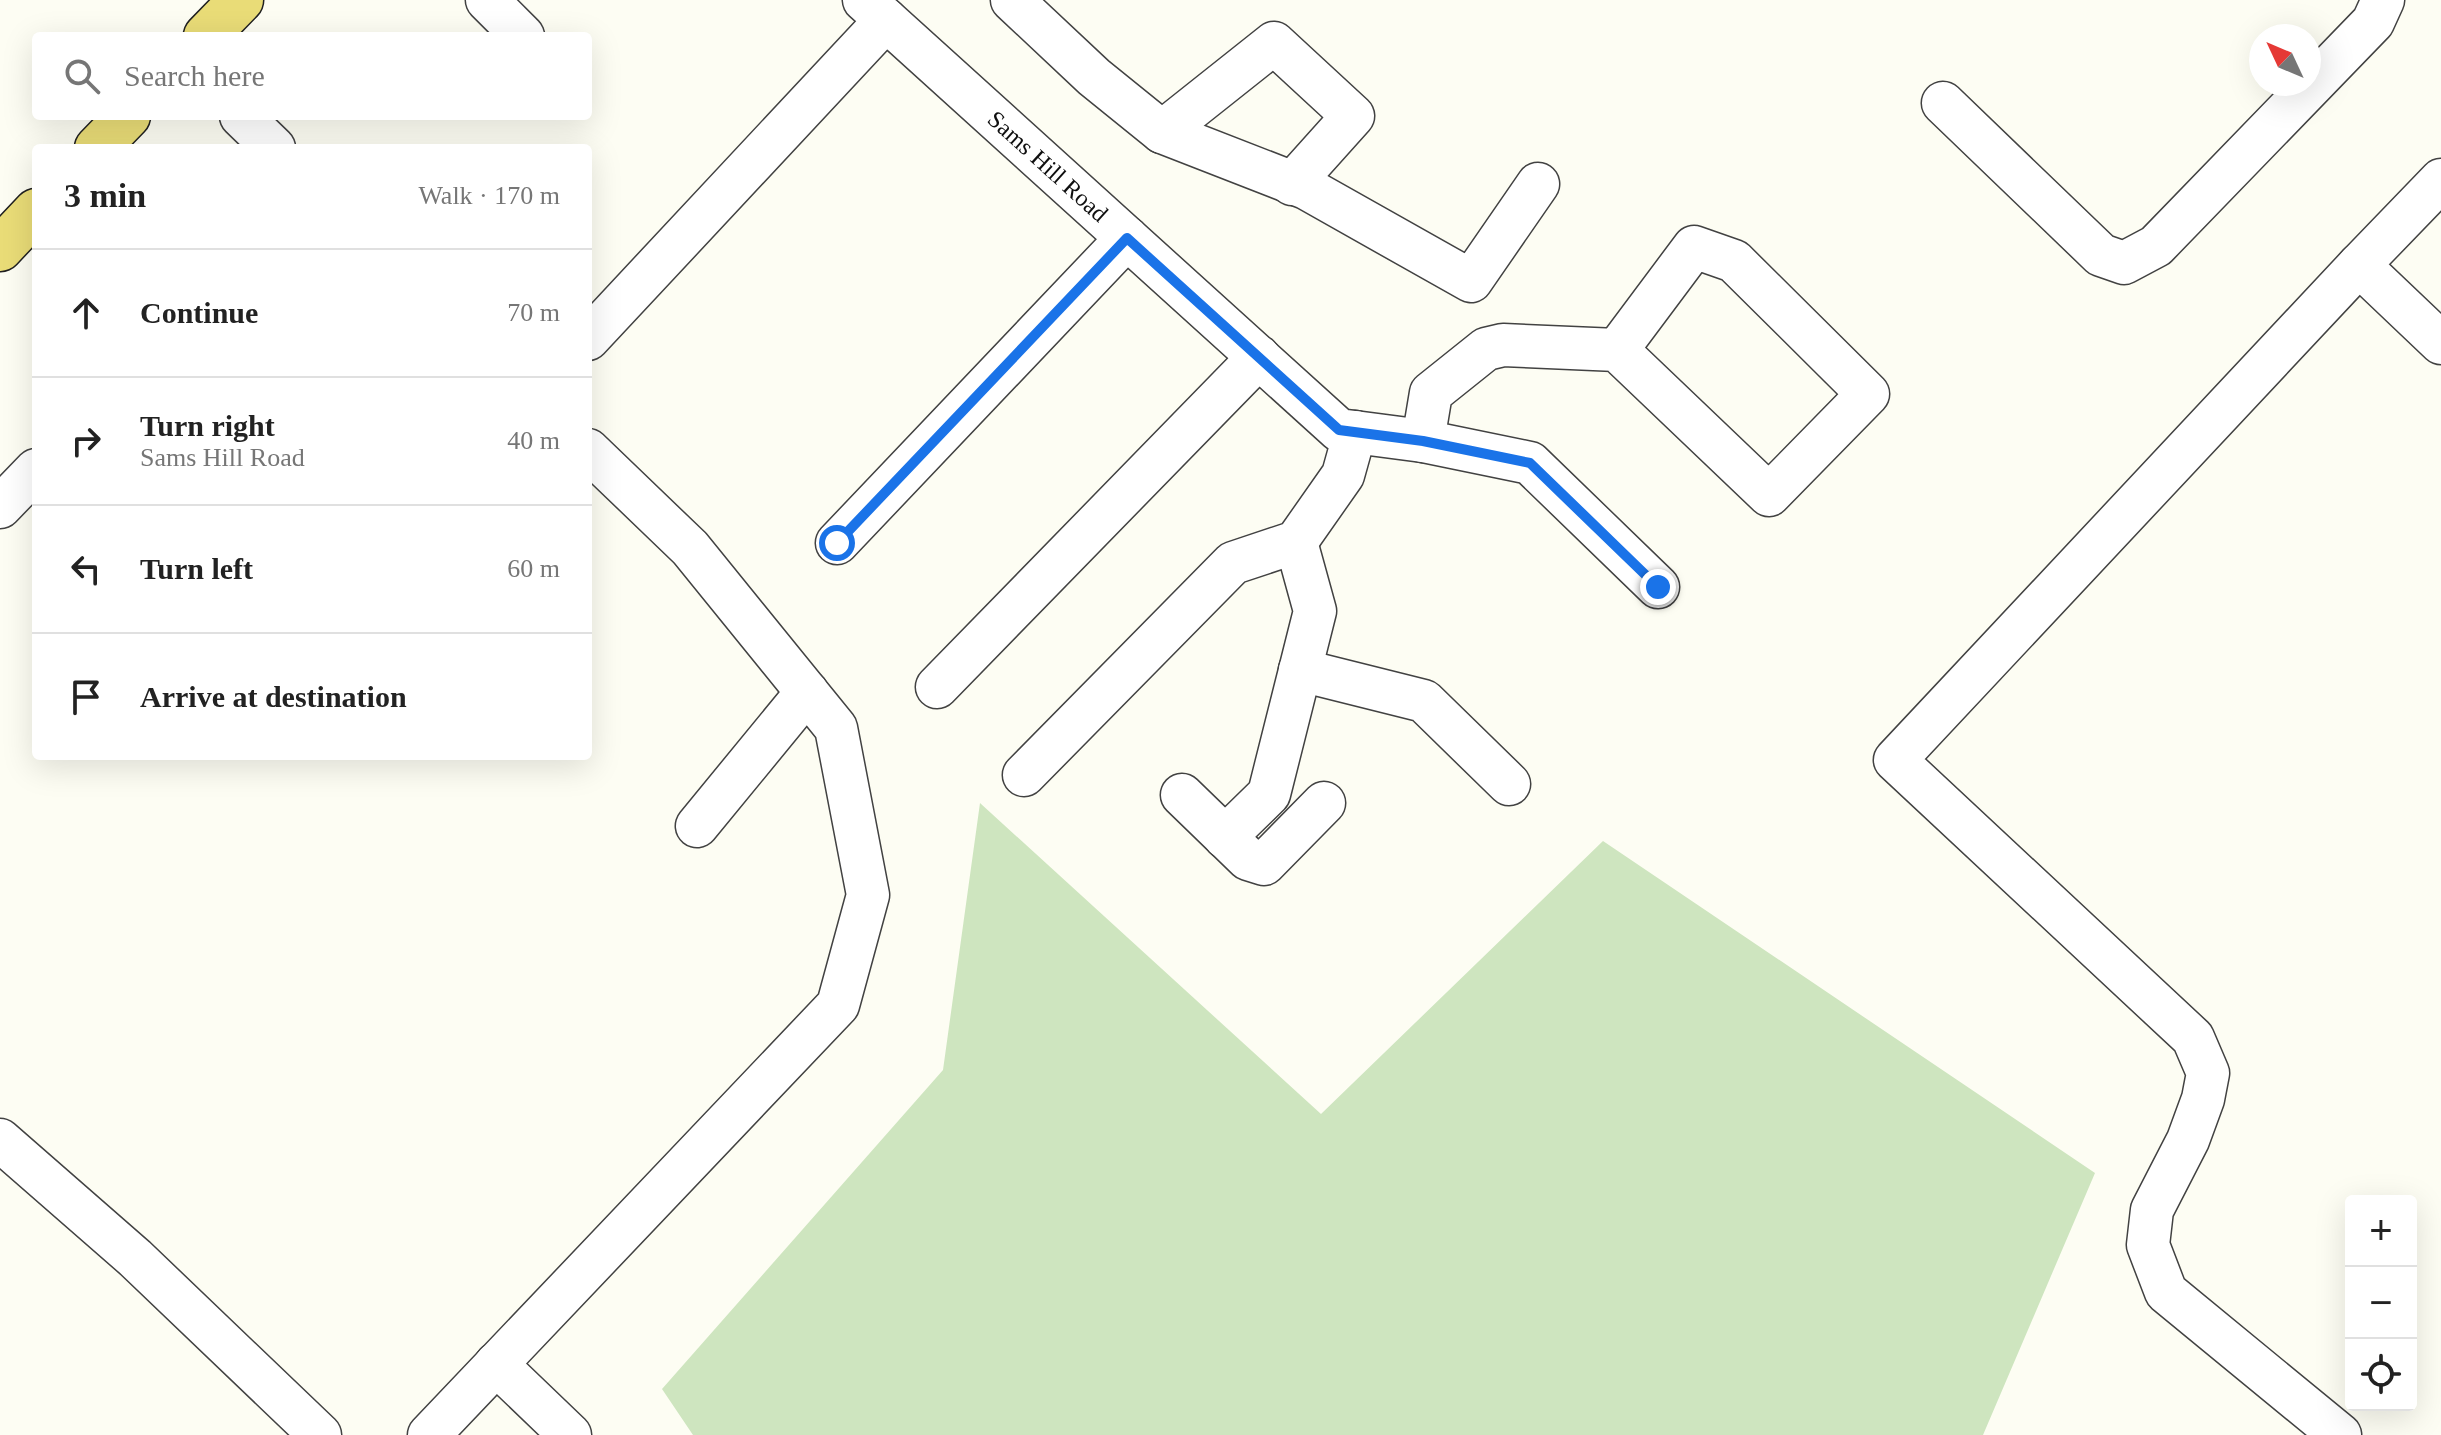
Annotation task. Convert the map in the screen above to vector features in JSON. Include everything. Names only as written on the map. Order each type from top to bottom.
[{"type":"main road","points":[[210,32],[237,1]]},
{"type":"main road","points":[[101,144],[124,120]]},
{"type":"main road","points":[[0,249],[32,215]]},
{"type":"street","points":[[487,0],[519,32]]},
{"type":"street","points":[[1012,0],[1094,77],[1162,132],[1306,188],[1471,281],[1538,184]]},
{"type":"street","points":[[1943,103],[2101,255],[2124,263],[2156,246],[2373,22],[2383,0]]},
{"type":"street","points":[[592,334],[875,10]]},
{"type":"street","name":"Sams Hill Road","points":[[875,10],[1259,357],[1347,431]]},
{"type":"street","points":[[1162,132],[1274,43],[1353,116],[1292,184]]},
{"type":"street","points":[[245,120],[270,144]]},
{"type":"street","points":[[2340,1435],[2166,1292],[2148,1245],[2152,1210],[2188,1140],[2203,1099],[2208,1073],[2193,1038],[1895,760],[2441,180]]},
{"type":"street","points":[[837,543],[1127,238]]},
{"type":"street","points":[[1423,441],[1431,393],[1486,349],[1503,345],[1617,350],[1769,495],[1868,394],[1734,261],[1694,247],[1617,350]]},
{"type":"street","points":[[2359,265],[2441,343]]},
{"type":"street","points":[[937,687],[1259,357]]},
{"type":"street","points":[[1024,775],[1233,563],[1296,542],[1343,475],[1347,431],[1423,441],[1530,463],[1658,587]]},
{"type":"street","points":[[429,1435],[838,1005],[868,895],[836,728],[690,548],[592,454]]},
{"type":"street","points":[[0,507],[32,474]]},
{"type":"street","points":[[1225,837],[1269,794],[1315,611],[1296,542]]},
{"type":"street","points":[[1300,670],[1424,701],[1509,784]]},
{"type":"street","points":[[697,826],[807,692]]},
{"type":"street","points":[[1182,795],[1248,859],[1264,864],[1324,803]]},
{"type":"street","points":[[0,1140],[135,1258],[320,1435]]},
{"type":"street","points":[[496,1364],[570,1435]]},
{"type":"green space","points":[[980,803],[1321,1114],[1603,841],[2095,1173],[1983,1435],[693,1435],[662,1389],[943,1070]]},
{"type":"route","points":[[837,543],[1127,238],[1339,430],[1423,441],[1530,463],[1658,587]]}]
